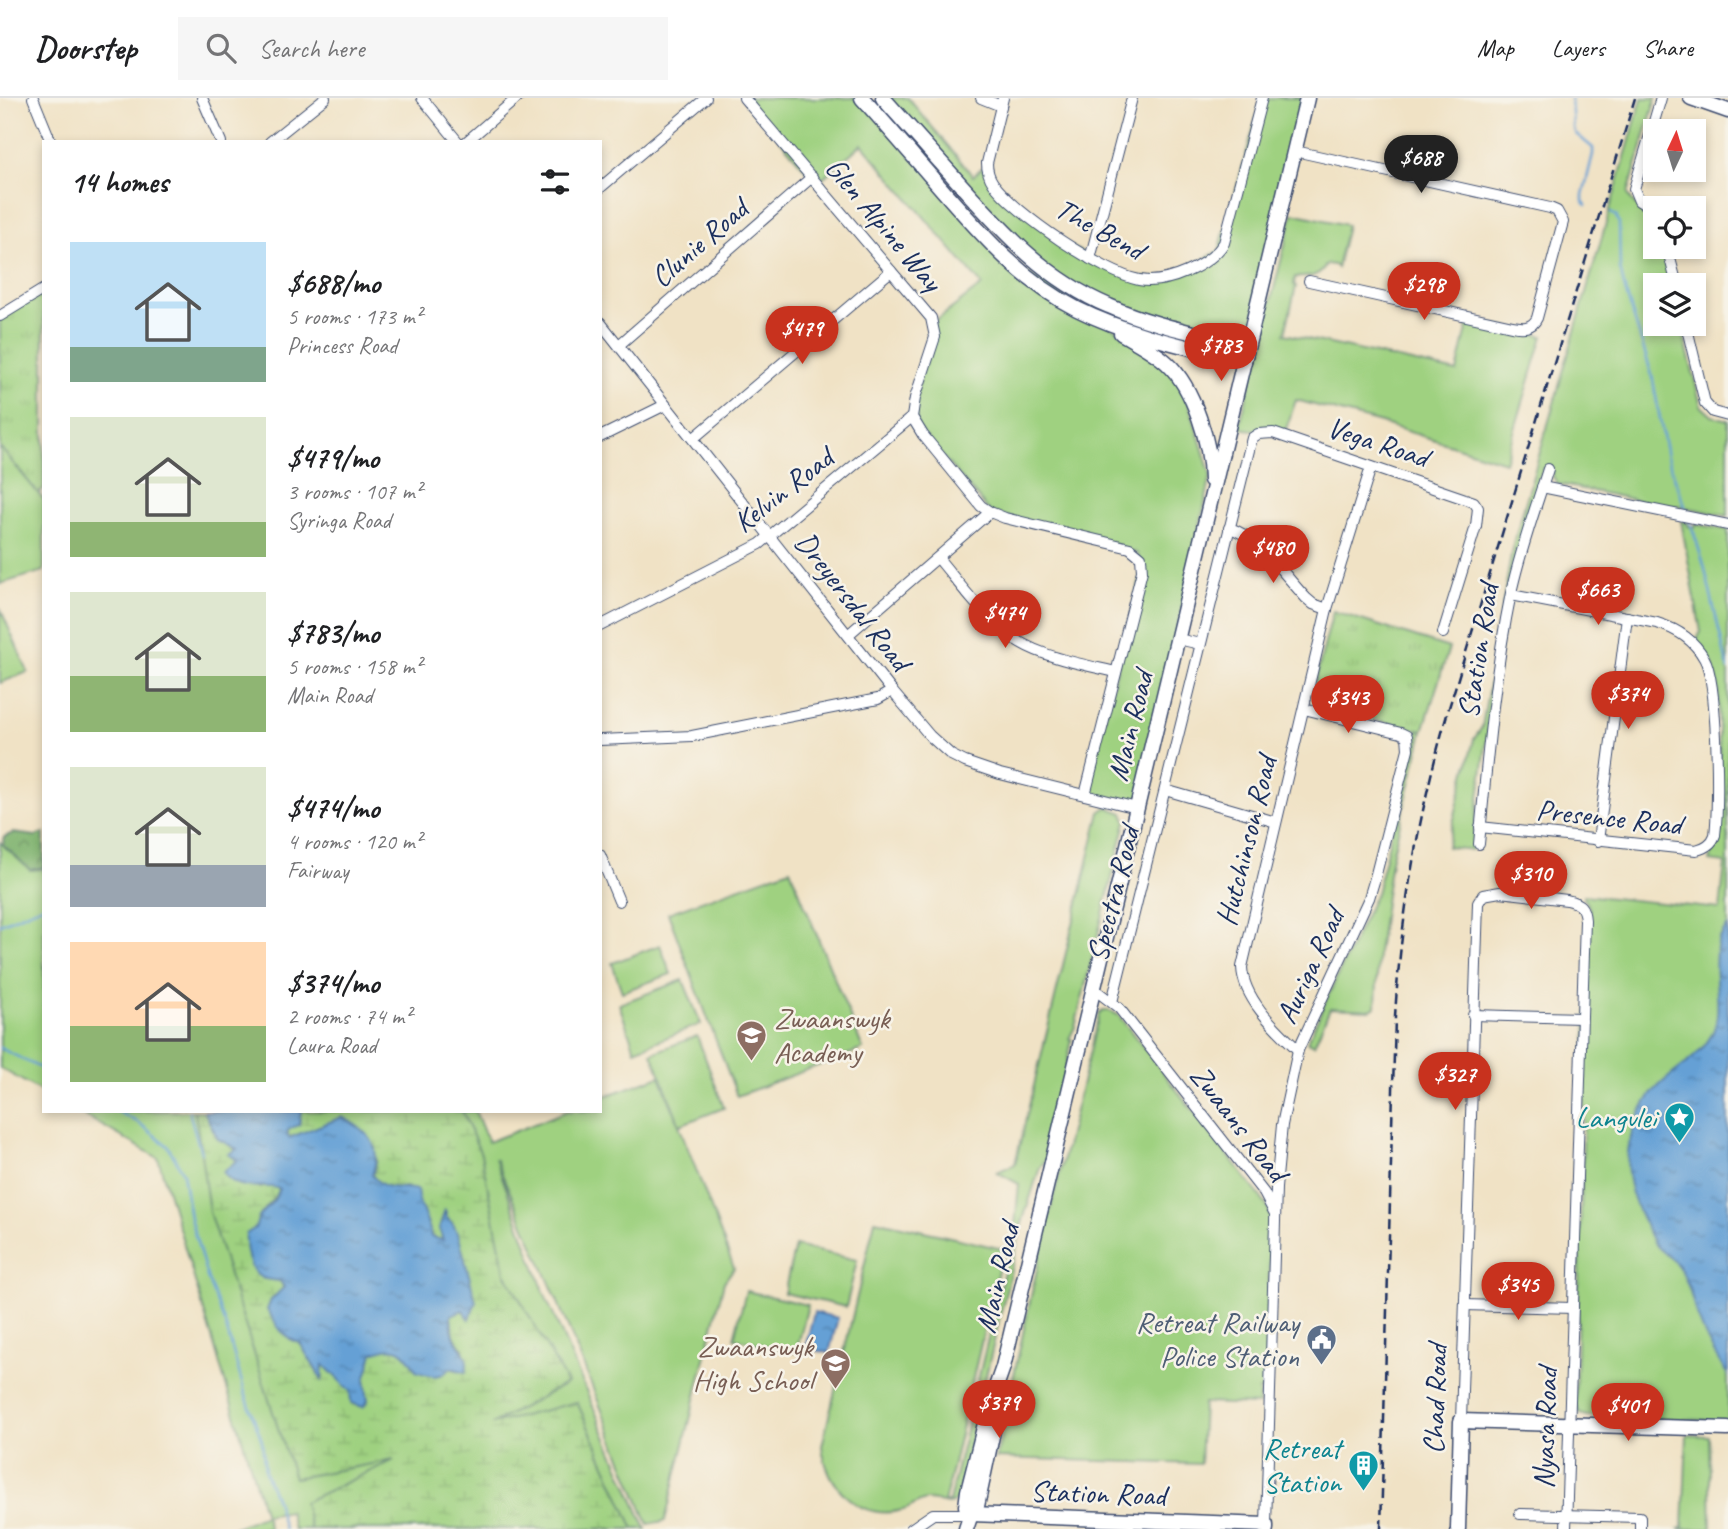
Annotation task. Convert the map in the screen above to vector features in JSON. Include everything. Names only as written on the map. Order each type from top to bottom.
[{"type":"main road","points":[[862,98],[1009,261],[1038,286],[1167,363],[1182,382],[1194,406],[1208,450],[1211,476],[1208,517]]},
{"type":"main road","points":[[883,98],[1001,230],[1053,275],[1085,295],[1120,311],[1246,354]]},
{"type":"main road","name":"Main Road","points":[[966,1529],[977,1506],[993,1437],[1003,1367],[1307,98]]},
{"type":"main road","points":[[1691,98],[1728,111]]},
{"type":"main road","points":[[1080,311],[1132,331],[1246,354]]},
{"type":"main road","points":[[1461,1421],[1728,1429]]},
{"type":"main road","name":"Chad Road","points":[[1458,1529],[1461,1421]]},
{"type":"main road","name":"Station Road","points":[[971,1514],[1266,1527]]},
{"type":"street","points":[[33,98],[50,140]]},
{"type":"street","points":[[202,98],[219,140]]},
{"type":"street","points":[[272,140],[325,98]]},
{"type":"street","points":[[422,98],[456,140]]},
{"type":"street","points":[[468,140],[517,98]]},
{"type":"street","points":[[602,186],[706,98]]},
{"type":"street","name":"Glen Alpine Way","points":[[744,98],[929,315],[935,337],[915,398],[912,417]]},
{"type":"street","points":[[981,98],[1002,102]]},
{"type":"street","points":[[1090,259],[1132,98]]},
{"type":"street","name":"The Bend","points":[[1002,102],[987,163],[987,172],[994,185],[1058,240],[1090,259],[1138,280],[1156,281],[1212,258],[1224,243],[1262,98]]},
{"type":"street","points":[[1643,203],[1635,195],[1634,186],[1661,98]]},
{"type":"street","points":[[1295,151],[1550,208],[1561,216],[1561,232],[1534,324],[1528,327],[1511,326],[1309,281]]},
{"type":"street","name":"Clunie Road","points":[[618,345],[812,177]]},
{"type":"street","points":[[694,438],[891,271]]},
{"type":"street","points":[[0,316],[42,294]]},
{"type":"street","name":"Dreyersdal Road","points":[[602,325],[892,691],[930,736],[951,755],[1000,774],[1137,807]]},
{"type":"street","points":[[1689,336],[1703,399],[1709,410],[1728,416]]},
{"type":"street","points":[[602,437],[665,405]]},
{"type":"street","points":[[912,417],[931,445],[981,506],[990,512],[1130,548],[1141,557],[1142,571],[1085,795]]},
{"type":"street","name":"Kelvin Road","points":[[602,625],[771,537],[912,417]]},
{"type":"street","name":"Vega Road","points":[[1258,434],[1273,433],[1474,502],[1478,508],[1476,526],[1443,633]]},
{"type":"street","name":"Spectra Road","points":[[1112,1002],[1249,444],[1258,434]]},
{"type":"street","name":"Hutchinson Road","points":[[1298,1050],[1247,990],[1242,975],[1245,949],[1327,609],[1371,467]]},
{"type":"street","name":"Station Road","points":[[1479,844],[1511,595],[1548,469]]},
{"type":"street","points":[[1542,487],[1728,525]]},
{"type":"street","points":[[849,634],[990,512]]},
{"type":"street","points":[[1229,528],[1243,533],[1306,598],[1327,609]]},
{"type":"street","points":[[939,558],[1002,630],[1036,650],[1116,672]]},
{"type":"street","name":"Presence Road","points":[[1480,827],[1696,850],[1704,848],[1715,835],[1713,696],[1709,667],[1700,651],[1678,632],[1666,626],[1511,595]]},
{"type":"street","points":[[1598,841],[1627,617]]},
{"type":"street","points":[[1178,639],[1200,644]]},
{"type":"street","points":[[602,740],[692,736],[878,699],[892,691]]},
{"type":"street","name":"Auriga Road","points":[[1275,1216],[1280,1140],[1298,1050],[1369,898],[1406,760],[1408,740],[1407,736],[1401,733],[1304,709]]},
{"type":"street","points":[[1165,790],[1276,822]]},
{"type":"street","points":[[602,860],[619,901]]},
{"type":"street","name":"Chad Road","points":[[1461,1421],[1478,903],[1483,895],[1500,892],[1567,900],[1578,903],[1583,908]]},
{"type":"street","name":"Nyasa Road","points":[[1566,1529],[1585,920],[1583,908]]},
{"type":"street","name":"Zwaans Road","points":[[1094,989],[1112,1002],[1133,1026],[1264,1193],[1275,1216],[1266,1527]]},
{"type":"street","points":[[1473,1015],[1581,1018]]},
{"type":"street","points":[[1465,1305],[1573,1308]]},
{"type":"street","points":[[911,1529],[933,1514],[971,1514]]},
{"type":"street","points":[[1520,1514],[1640,1517],[1640,1529]]},
{"type":"green space","points":[[745,98],[862,98],[1009,261],[1137,343],[1182,381],[1211,476],[1137,808],[1085,795],[1142,571],[1137,553],[990,512],[917,427],[915,398],[933,323],[982,285],[862,144],[817,183]]},
{"type":"green space","points":[[883,98],[908,98],[973,176],[987,163],[990,178],[1058,240],[1127,276],[1166,279],[1219,251],[1262,98],[1306,98],[1247,346],[1174,328],[1053,276]]},
{"type":"green space","points":[[1642,98],[1656,98],[1650,119],[1643,119],[1643,143],[1628,194],[1634,204],[1643,209],[1643,259],[1665,259],[1669,273],[1643,273],[1643,336],[1684,336],[1701,406],[1712,416],[1728,420],[1728,516],[1558,484],[1553,477],[1553,470],[1543,468],[1517,551],[1504,610],[1472,850],[1447,847],[1474,739],[1482,727],[1512,549]]},
{"type":"green space","points":[[1293,213],[1347,225],[1337,268],[1326,264],[1313,276],[1295,277],[1296,286],[1285,334],[1457,372],[1469,320],[1543,336],[1505,462],[1381,423],[1296,400],[1285,432],[1269,427],[1252,430],[1239,428]]},
{"type":"green space","points":[[38,294],[42,300],[42,490],[38,493],[0,447],[0,316]]},
{"type":"green space","points":[[0,447],[42,498],[42,572],[0,584]]},
{"type":"green space","points":[[1681,521],[1695,528],[1695,524],[1728,530],[1728,1421],[1587,1416],[1580,1414],[1575,1406],[1590,909],[1584,895],[1720,909],[1725,863],[1709,861],[1721,832],[1718,683],[1712,662],[1696,640],[1701,632]]},
{"type":"green space","points":[[0,608],[28,672],[0,683]]},
{"type":"green space","points":[[1333,611],[1449,648],[1423,731],[1324,708],[1315,701],[1313,691]]},
{"type":"green space","points":[[1418,730],[1423,731],[1391,860],[1378,952],[1376,1007],[1370,1010],[1330,1008],[1314,1045],[1307,1042],[1376,893]]},
{"type":"green space","points":[[1107,807],[1123,813],[1126,821],[1075,1027],[1069,1039],[1072,1040],[1046,1160],[1040,1167],[1022,1223],[957,1499],[947,1504],[925,1500],[906,1509],[872,1511],[859,1506],[838,1487],[830,1475],[822,1446],[875,1220],[1003,1249],[944,1503],[949,1502],[1015,1225],[1019,1184],[997,1172],[1015,1164],[1100,812]]},
{"type":"green space","points":[[13,833],[36,836],[42,834],[42,867],[30,870],[3,845],[4,837]]},
{"type":"green space","points":[[0,842],[30,870],[42,869],[42,1092],[0,1068]]},
{"type":"green space","points":[[790,869],[863,1049],[737,1096],[668,913]]},
{"type":"green space","points":[[660,945],[671,974],[622,992],[612,963]]},
{"type":"green space","points":[[683,980],[701,1024],[635,1050],[619,1004]]},
{"type":"green space","points":[[1103,1011],[1118,1015],[1259,1195],[1268,1208],[1271,1220],[1265,1390],[1259,1390],[1259,1405],[1203,1403],[1200,1464],[996,1458],[1045,1232],[1099,1014]]},
{"type":"green space","points":[[697,1036],[724,1108],[680,1125],[652,1053]]},
{"type":"green space","points":[[660,1076],[734,1268],[724,1282],[665,1521],[648,1524],[555,1295],[495,1158],[547,1300],[646,1529],[293,1529],[289,1511],[265,1515],[158,1158],[80,1113],[476,1113],[488,1142],[562,1113],[602,1113],[602,1097]]},
{"type":"green space","points":[[195,1113],[205,1113],[218,1139],[237,1149],[238,1160],[260,1188],[269,1185],[280,1189],[260,1216],[256,1230],[261,1278],[280,1281],[284,1288],[271,1300],[267,1310],[290,1339],[300,1343],[321,1379],[322,1363],[350,1391],[368,1401],[365,1380],[373,1352],[387,1347],[400,1350],[410,1359],[465,1372],[463,1348],[453,1333],[451,1314],[463,1310],[469,1318],[475,1302],[453,1224],[446,1217],[446,1212],[443,1241],[431,1237],[425,1217],[407,1187],[387,1187],[379,1183],[372,1175],[377,1160],[342,1117],[289,1138],[286,1133],[300,1113],[463,1113],[481,1154],[505,1273],[567,1383],[492,1424],[577,1402],[634,1529],[310,1529],[304,1502],[394,1460],[294,1478],[209,1212]]},
{"type":"green space","points":[[795,1246],[857,1260],[846,1307],[784,1293]]},
{"type":"green space","points":[[746,1291],[808,1305],[796,1353],[734,1338]]},
{"type":"green space","points":[[1687,1435],[1709,1436],[1711,1529],[1678,1529],[1683,1528]]},
{"type":"green space","points":[[265,1515],[269,1529],[231,1529]]},
{"type":"water","name":"Langvlei","points":[[1728,926],[1728,1375],[1706,1337],[1683,1274],[1673,1260],[1657,1247],[1650,1235],[1632,1192],[1627,1162],[1632,1133],[1646,1102],[1661,1084],[1698,1053],[1712,1034],[1717,1008],[1716,951]]},
{"type":"water","points":[[205,1113],[301,1113],[299,1125],[287,1132],[289,1138],[342,1117],[360,1128],[374,1147],[376,1155],[372,1175],[377,1181],[388,1187],[417,1190],[431,1237],[443,1240],[439,1229],[445,1209],[446,1217],[459,1237],[476,1302],[469,1319],[463,1310],[451,1315],[455,1339],[466,1357],[466,1372],[451,1368],[439,1376],[426,1374],[416,1371],[399,1350],[381,1350],[373,1353],[365,1380],[368,1401],[363,1407],[351,1403],[350,1391],[323,1364],[322,1380],[300,1343],[290,1339],[279,1329],[267,1310],[271,1300],[284,1287],[280,1281],[264,1279],[257,1275],[248,1259],[246,1234],[255,1228],[259,1217],[280,1189],[243,1186],[229,1179],[223,1172],[237,1160],[228,1154],[237,1149],[218,1139]]},
{"type":"water","points":[[814,1312],[838,1318],[829,1353],[805,1348]]},
{"type":"waterway","points":[[1571,98],[1573,128],[1576,134],[1593,148],[1583,195],[1586,205]]},
{"type":"waterway","points":[[1611,213],[1619,223],[1620,269],[1652,375],[1667,457],[1688,515]]},
{"type":"waterway","points":[[1690,521],[1704,565],[1728,669]]},
{"type":"waterway","points":[[0,924],[42,906]]},
{"type":"waterway","points":[[0,1048],[42,1069]]},
{"type":"waterway","points":[[121,1113],[139,1123],[168,1146],[183,1173],[190,1218],[262,1441],[265,1472],[284,1529]]},
{"type":"waterway","points":[[190,1113],[201,1153]]},
{"type":"railway","points":[[1381,1529],[1395,1017],[1413,862],[1428,787],[1448,711],[1635,98]]},
{"type":"place","name":"Zwaanswyk Academy","points":[[751,1062]]},
{"type":"place","name":"Langvlei","points":[[1679,1144]]},
{"type":"place","name":"Retreat Railway Police Station","points":[[1322,1366]]},
{"type":"place","name":"Zwaanswyk High School","points":[[836,1390]]},
{"type":"place","name":"Retreat Station","points":[[1364,1492]]}]
